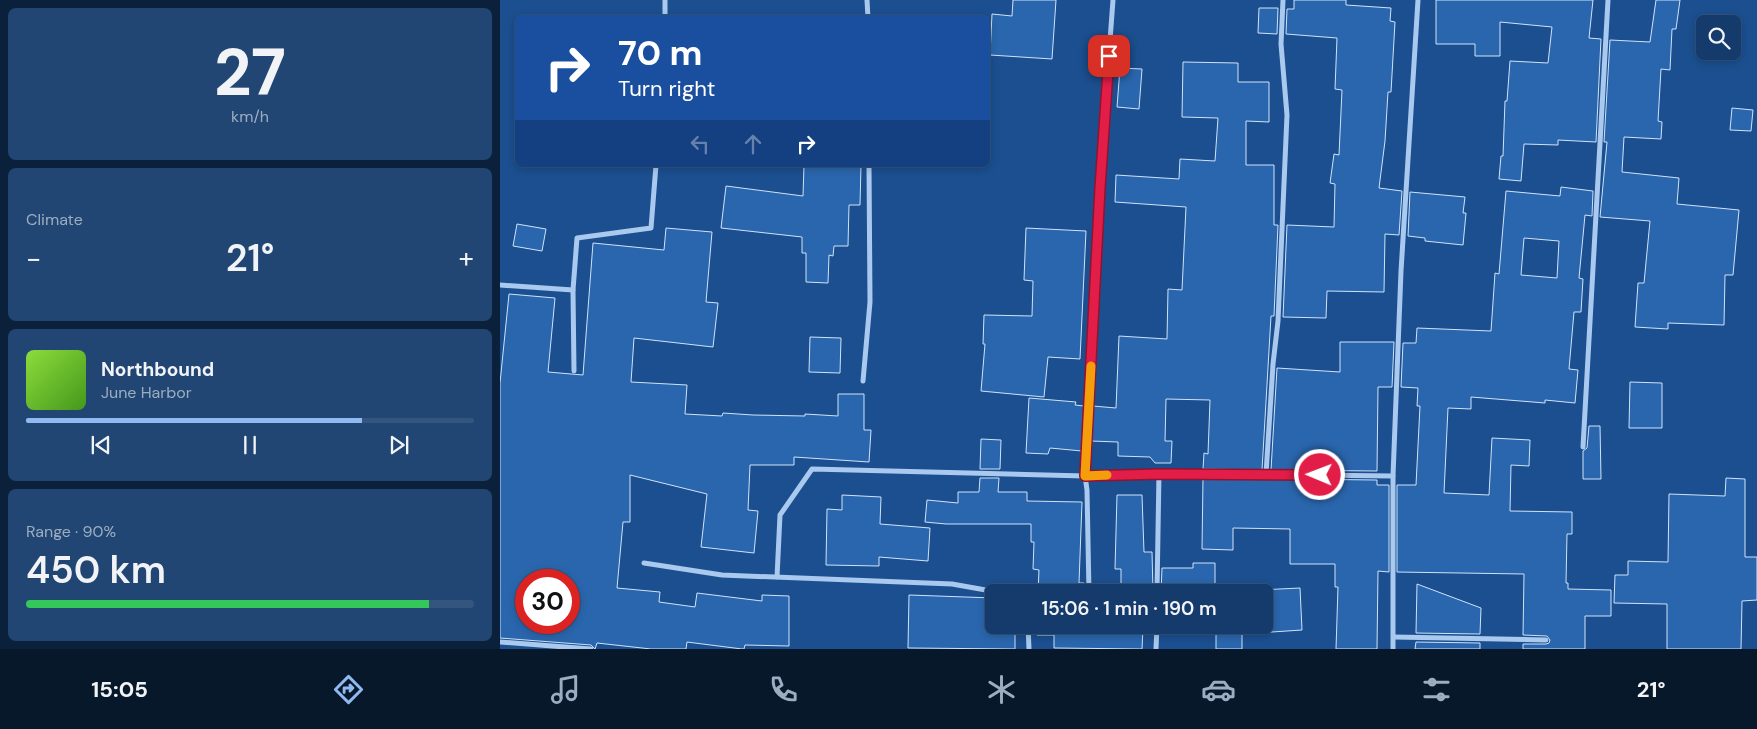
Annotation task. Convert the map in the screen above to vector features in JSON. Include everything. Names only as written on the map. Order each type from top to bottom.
[{"type":"street","points":[[665,0],[665,15]]},
{"type":"street","points":[[867,0],[868,15]]},
{"type":"street","points":[[1089,584],[1087,490],[1085,476],[1100,188],[1113,0]]},
{"type":"street","points":[[1266,474],[1273,364],[1278,321],[1287,115],[1281,44],[1283,0]]},
{"type":"street","points":[[1393,649],[1393,476],[1401,271],[1418,0]]},
{"type":"street","points":[[1583,447],[1608,0]]},
{"type":"street","points":[[574,371],[573,290],[577,238],[651,228],[656,167]]},
{"type":"street","points":[[863,380],[870,302],[869,167]]},
{"type":"street","points":[[500,285],[573,290]]},
{"type":"street","points":[[777,577],[780,515],[812,469],[1085,476],[1159,474],[1393,476]]},
{"type":"street","points":[[1157,584],[1159,474]]},
{"type":"street","points":[[644,563],[722,575],[952,584],[985,590]]},
{"type":"street","points":[[1028,634],[1029,649]]},
{"type":"street","points":[[1156,649],[1157,634]]},
{"type":"street","points":[[1394,638],[1546,640]]},
{"type":"street","points":[[500,642],[591,649]]},
{"type":"building","points":[[1013,0],[1056,0],[1052,59],[990,55],[992,14],[1012,16]]},
{"type":"building","points":[[1294,0],[1346,0],[1346,5],[1391,8],[1390,21],[1395,22],[1391,92],[1388,92],[1385,141],[1379,188],[1402,191],[1399,235],[1385,234],[1384,292],[1327,291],[1326,318],[1283,317],[1287,225],[1334,227],[1335,184],[1330,183],[1334,154],[1339,155],[1342,90],[1335,89],[1337,38],[1286,34],[1287,9],[1294,9]]},
{"type":"building","points":[[1436,0],[1593,0],[1589,38],[1601,39],[1596,142],[1558,140],[1558,145],[1524,144],[1521,181],[1499,179],[1501,156],[1503,156],[1505,101],[1507,101],[1510,61],[1548,63],[1552,27],[1500,22],[1500,56],[1475,56],[1475,44],[1436,44]]},
{"type":"building","points":[[1656,0],[1680,0],[1676,29],[1672,29],[1670,70],[1661,69],[1658,121],[1662,122],[1661,139],[1624,137],[1622,172],[1679,178],[1677,204],[1739,210],[1733,275],[1725,275],[1724,325],[1668,323],[1668,329],[1635,327],[1638,283],[1644,283],[1650,221],[1600,217],[1607,142],[1604,142],[1610,40],[1650,42]]},
{"type":"building","points":[[1259,8],[1278,8],[1277,34],[1258,33]]},
{"type":"building","points":[[1183,62],[1238,63],[1238,82],[1269,82],[1269,122],[1246,121],[1246,165],[1274,165],[1274,225],[1278,225],[1274,316],[1271,316],[1262,470],[1203,469],[1204,453],[1208,454],[1210,400],[1166,399],[1165,441],[1172,441],[1171,463],[1155,463],[1150,457],[1118,456],[1118,442],[1091,441],[1093,406],[1116,408],[1119,336],[1167,339],[1168,289],[1182,290],[1186,207],[1115,202],[1116,175],[1179,179],[1180,159],[1215,161],[1218,118],[1182,117]]},
{"type":"building","points":[[1120,68],[1142,69],[1139,109],[1117,107]]},
{"type":"building","points":[[1732,108],[1753,110],[1751,131],[1730,130]]},
{"type":"building","points":[[804,167],[861,167],[860,205],[849,205],[848,246],[834,246],[833,256],[829,255],[828,283],[806,282],[806,253],[802,253],[802,237],[721,228],[726,186],[803,196]]},
{"type":"building","points":[[1561,187],[1593,191],[1592,216],[1585,215],[1579,278],[1583,279],[1581,312],[1574,312],[1569,369],[1578,370],[1575,403],[1545,400],[1545,403],[1471,397],[1471,409],[1448,408],[1444,493],[1489,495],[1492,438],[1530,440],[1529,466],[1511,465],[1510,511],[1572,512],[1572,534],[1567,534],[1566,583],[1568,583],[1568,589],[1611,590],[1611,616],[1585,616],[1585,649],[1523,649],[1523,644],[1546,644],[1550,640],[1547,636],[1523,635],[1524,574],[1397,572],[1397,485],[1416,485],[1420,406],[1417,406],[1418,388],[1401,387],[1403,343],[1416,343],[1417,328],[1491,331],[1495,273],[1499,274],[1506,191],[1560,196]],"holes":[[[1524,238],[1559,241],[1557,278],[1521,275]]]},
{"type":"building","points":[[1410,192],[1465,197],[1463,213],[1466,213],[1463,245],[1425,241],[1425,238],[1408,236]]},
{"type":"building","points":[[517,224],[546,229],[542,251],[513,246]]},
{"type":"building","points":[[666,228],[712,232],[706,302],[718,303],[713,347],[634,338],[631,382],[687,385],[685,414],[722,416],[723,413],[805,416],[805,414],[838,416],[838,394],[864,394],[864,430],[871,430],[869,462],[794,457],[794,465],[750,465],[748,510],[758,511],[754,553],[701,547],[707,494],[630,475],[630,522],[623,522],[617,588],[660,592],[659,602],[695,607],[697,593],[762,601],[762,595],[789,596],[789,646],[745,645],[744,649],[742,649],[687,642],[686,649],[651,649],[597,643],[595,649],[591,645],[500,638],[500,383],[509,294],[555,298],[548,372],[583,375],[593,243],[664,250]]},
{"type":"building","points":[[1026,228],[1086,231],[1080,359],[1048,357],[1044,397],[981,391],[985,344],[983,344],[984,315],[1032,316],[1033,281],[1024,280]]},
{"type":"building","points":[[810,337],[841,338],[840,373],[809,372]]},
{"type":"building","points":[[1340,342],[1394,342],[1392,387],[1378,387],[1377,471],[1271,470],[1277,368],[1340,372]]},
{"type":"building","points":[[1630,382],[1662,383],[1662,428],[1629,428]]},
{"type":"building","points":[[1029,398],[1076,402],[1075,405],[1084,406],[1082,451],[1050,448],[1048,454],[1026,453]]},
{"type":"building","points":[[1589,426],[1600,426],[1601,479],[1583,479],[1583,451],[1587,448]]},
{"type":"building","points":[[981,439],[1001,440],[1000,469],[980,469]]},
{"type":"building","points":[[980,478],[999,478],[998,492],[1027,492],[1027,501],[1082,502],[1079,583],[1084,584],[1038,584],[1039,570],[1033,569],[1034,542],[1031,542],[1031,524],[946,524],[925,522],[927,500],[958,503],[958,492],[979,492]]},
{"type":"building","points":[[1203,478],[1377,480],[1377,485],[1389,485],[1389,572],[1378,571],[1377,649],[1336,649],[1338,587],[1335,587],[1335,564],[1290,564],[1290,529],[1233,528],[1233,550],[1202,549]]},
{"type":"building","points":[[1726,478],[1745,479],[1745,557],[1757,557],[1757,600],[1742,601],[1741,649],[1667,649],[1667,604],[1614,603],[1615,575],[1628,575],[1628,561],[1668,562],[1669,494],[1725,496]]},
{"type":"building","points":[[842,495],[881,497],[880,524],[930,528],[928,561],[879,557],[879,566],[826,565],[827,509],[842,510]]},
{"type":"building","points":[[1117,495],[1142,495],[1144,552],[1152,552],[1153,584],[1121,584],[1121,569],[1115,569]]},
{"type":"building","points":[[1193,563],[1215,563],[1215,584],[1161,584],[1162,568],[1193,568]]},
{"type":"building","points":[[1417,584],[1481,608],[1480,634],[1416,633]]},
{"type":"building","points":[[1300,588],[1302,630],[1273,632],[1273,589]]},
{"type":"building","points":[[909,595],[985,598],[985,634],[1015,634],[1015,649],[908,648]]},
{"type":"building","points":[[1143,634],[1142,649],[1054,648],[1054,635],[1037,635]]},
{"type":"building","points":[[1216,634],[1242,634],[1242,649],[1216,649]]},
{"type":"building","points":[[1416,642],[1480,643],[1480,649],[1415,649]]},
{"type":"slow traffic","points":[[1091,366],[1085,476],[1107,475]]},
{"type":"route","points":[[1109,56],[1085,476],[1159,474],[1320,475]]}]
